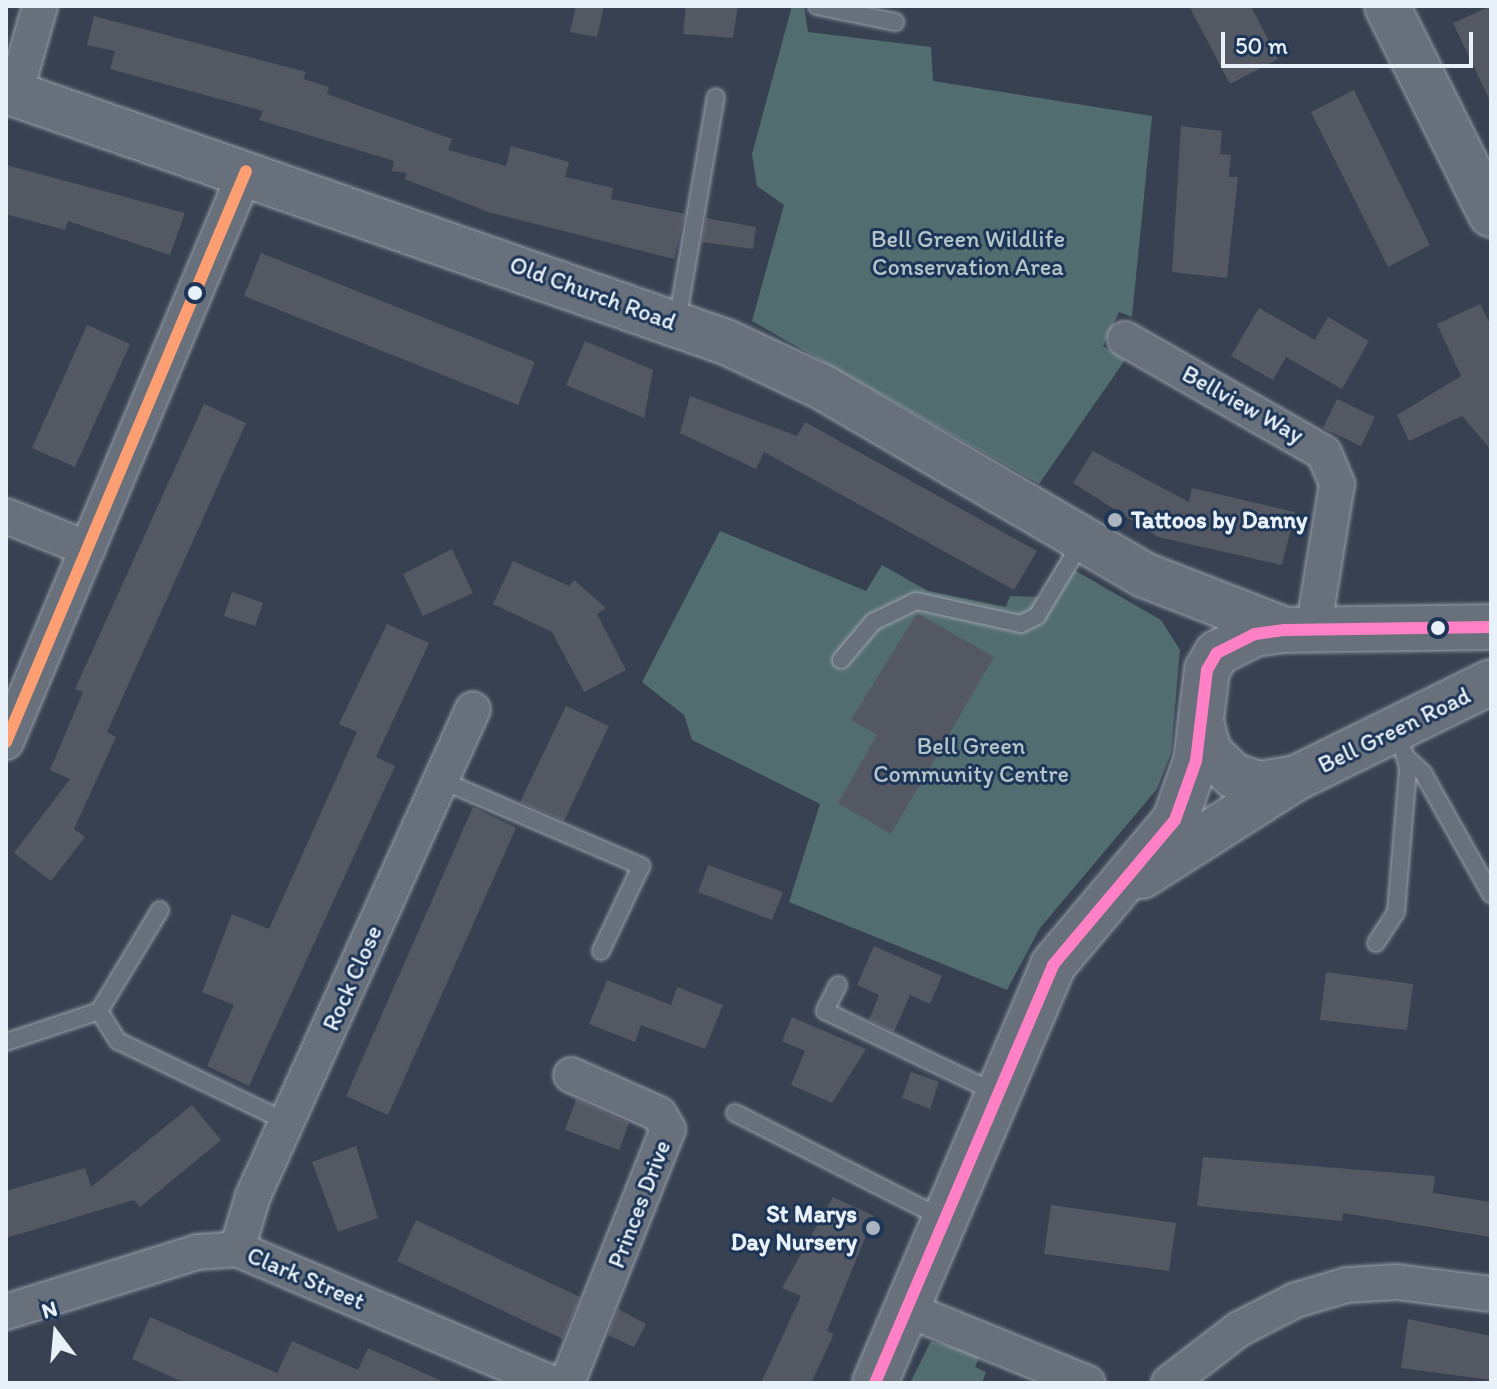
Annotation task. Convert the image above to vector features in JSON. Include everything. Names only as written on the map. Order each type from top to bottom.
[{"type":"main road","points":[[1387,6],[1491,215]]},
{"type":"main road","name":"Old Church Road","points":[[10,93],[246,171],[677,322],[824,388],[1144,575],[1299,631]]},
{"type":"main road","name":"Old Church Road","points":[[1144,575],[1194,624],[1207,670]]},
{"type":"main road","points":[[1207,670],[1236,641],[1299,631],[1478,629],[1481,687]]},
{"type":"main road","name":"Bell Green Road","points":[[875,1383],[994,1092],[1053,965],[1106,898],[1175,820],[1202,726],[1207,670]]},
{"type":"main road","name":"Bell Green Road","points":[[1202,726],[1209,752],[1234,776],[1259,784],[1296,778],[1401,743],[1481,687]]},
{"type":"main road","name":"Bell Green Road","points":[[1106,898],[1296,778]]},
{"type":"street","points":[[10,93],[40,6]]},
{"type":"street","points":[[6,742],[246,171]]},
{"type":"street","name":"Bellview Way","points":[[1125,339],[1324,453],[1337,484],[1299,631]]},
{"type":"street","points":[[6,516],[88,549]]},
{"type":"street","name":"Rock Close","points":[[237,1249],[287,1122],[473,709]]},
{"type":"street","name":"Princes Drive","points":[[567,1383],[668,1129],[659,1114],[571,1075]]},
{"type":"street","name":"Clark Street","points":[[6,1312],[198,1252],[237,1249],[551,1383]]},
{"type":"street","points":[[1169,1383],[1239,1329],[1296,1300],[1347,1285],[1397,1282],[1491,1294]]},
{"type":"street","points":[[906,1309],[1087,1383]]},
{"type":"lane","points":[[817,6],[895,22]]},
{"type":"lane","points":[[677,322],[716,97]]},
{"type":"lane","points":[[841,660],[873,622],[916,601],[1021,624],[1037,616],[1083,540]]},
{"type":"lane","points":[[1401,743],[1423,773],[1491,894]]},
{"type":"lane","points":[[1376,943],[1396,912],[1401,743]]},
{"type":"lane","points":[[441,780],[641,866],[601,951]]},
{"type":"lane","points":[[6,1042],[99,1011],[160,910]]},
{"type":"lane","points":[[838,985],[825,1011],[994,1092]]},
{"type":"lane","points":[[99,1011],[118,1041],[287,1122]]},
{"type":"lane","points":[[735,1113],[943,1219]]},
{"type":"green space","name":"Bell Green Wildlife Conservation Area","points":[[792,6],[804,6],[808,32],[931,47],[933,81],[1152,116],[1132,317],[1119,312],[1103,346],[1125,360],[1039,484],[752,321],[784,205],[757,186],[752,154]]},
{"type":"green space","name":"Bell Green Community Centre","points":[[720,531],[866,591],[882,565],[928,591],[1006,607],[1010,596],[1039,597],[1063,554],[1069,567],[1161,620],[1180,650],[1171,753],[1157,789],[1040,928],[1007,990],[789,902],[820,804],[692,740],[684,715],[642,682]]},
{"type":"green space","points":[[931,1341],[980,1355],[975,1367],[986,1372],[982,1383],[910,1383]]},
{"type":"building","points":[[576,6],[604,6],[597,37],[570,32]]},
{"type":"building","points":[[686,6],[738,6],[733,38],[683,34]]},
{"type":"building","points":[[1189,6],[1251,6],[1278,59],[1230,84]]},
{"type":"building","points":[[1491,6],[1491,103],[1453,23]]},
{"type":"building","points":[[94,16],[306,72],[303,79],[329,87],[327,94],[452,139],[448,150],[506,166],[511,146],[569,162],[565,177],[613,188],[611,199],[685,214],[674,259],[488,212],[405,179],[407,173],[392,171],[394,161],[259,120],[263,111],[110,69],[115,51],[87,45]]},
{"type":"building","points":[[1354,90],[1430,245],[1388,267],[1311,112]]},
{"type":"building","points":[[1181,126],[1222,131],[1220,154],[1231,155],[1229,177],[1238,177],[1227,278],[1172,272]]},
{"type":"building","points":[[6,165],[185,213],[170,255],[68,221],[65,230],[6,214]]},
{"type":"building","points":[[706,218],[756,227],[753,249],[702,242]]},
{"type":"building","points":[[261,253],[535,362],[518,405],[244,296]]},
{"type":"building","points":[[1480,304],[1491,326],[1491,450],[1462,416],[1409,441],[1397,415],[1461,376],[1437,324]]},
{"type":"building","points":[[1259,308],[1315,340],[1328,317],[1369,341],[1342,389],[1286,357],[1273,380],[1231,356]]},
{"type":"building","points":[[87,325],[130,344],[75,467],[32,448]]},
{"type":"building","points":[[585,341],[653,370],[644,418],[566,385]]},
{"type":"building","points":[[690,396],[797,436],[805,422],[1037,551],[1014,590],[764,452],[756,469],[680,433]]},
{"type":"building","points":[[1337,399],[1375,417],[1361,446],[1323,428]]},
{"type":"building","points":[[204,404],[246,423],[107,732],[116,737],[74,829],[85,837],[51,881],[14,853],[70,779],[50,770],[83,692],[75,689]]},
{"type":"building","points":[[1093,451],[1189,502],[1192,488],[1295,512],[1282,565],[1158,537],[1073,483]]},
{"type":"building","points":[[452,549],[473,593],[423,616],[403,574]]},
{"type":"building","points":[[513,561],[569,586],[574,580],[606,608],[597,614],[626,670],[584,692],[552,632],[493,604]]},
{"type":"building","points":[[232,592],[263,603],[255,626],[224,616]]},
{"type":"building","name":"Bell Green Community Centre","points":[[917,613],[994,657],[891,834],[838,803],[877,735],[851,720]]},
{"type":"building","points":[[387,624],[429,643],[376,757],[395,766],[249,1086],[207,1066],[234,1005],[202,992],[232,914],[269,929],[357,732],[339,724]]},
{"type":"building","points":[[566,706],[609,726],[564,821],[520,802]]},
{"type":"building","points":[[473,807],[516,828],[388,1115],[346,1096]]},
{"type":"building","points":[[708,865],[783,892],[772,920],[698,892]]},
{"type":"building","points":[[874,946],[942,976],[930,1004],[910,995],[894,1032],[869,1020],[879,995],[857,985]]},
{"type":"building","points":[[1326,972],[1413,984],[1407,1030],[1320,1020]]},
{"type":"building","points":[[607,980],[671,1005],[677,987],[723,1005],[705,1049],[641,1025],[635,1042],[589,1024]]},
{"type":"building","points":[[792,1017],[866,1049],[832,1103],[791,1085],[805,1051],[782,1041]]},
{"type":"building","points":[[911,1072],[939,1082],[930,1109],[902,1098]]},
{"type":"building","points":[[576,1099],[629,1123],[619,1150],[565,1130]]},
{"type":"building","points":[[192,1105],[221,1140],[140,1207],[134,1200],[6,1238],[6,1191],[85,1168],[91,1187]]},
{"type":"building","points":[[356,1146],[378,1218],[338,1232],[312,1162]]},
{"type":"building","points":[[1203,1157],[1435,1176],[1433,1193],[1491,1202],[1491,1237],[1343,1213],[1342,1221],[1197,1206]]},
{"type":"building","points":[[833,1197],[874,1216],[827,1331],[834,1334],[811,1383],[761,1383],[801,1296],[782,1288]]},
{"type":"building","points":[[1051,1205],[1176,1223],[1169,1271],[1044,1254]]},
{"type":"building","points":[[416,1220],[580,1297],[563,1339],[397,1261]]},
{"type":"building","points":[[618,1309],[646,1324],[634,1347],[608,1335]]},
{"type":"building","points":[[150,1317],[277,1373],[292,1341],[358,1370],[368,1348],[446,1383],[185,1383],[132,1359]]},
{"type":"building","points":[[1408,1319],[1491,1336],[1491,1380],[1401,1368]]},
{"type":"transit line","points":[[6,742],[246,171]]},
{"type":"transit line","points":[[875,1383],[1053,965],[1175,820],[1196,761],[1207,670],[1217,653],[1255,634],[1285,630],[1491,627]]},
{"type":"place","name":"Tattoos by Danny","points":[[1115,520]]},
{"type":"place","name":"St Marys Day Nursery","points":[[873,1228]]}]
